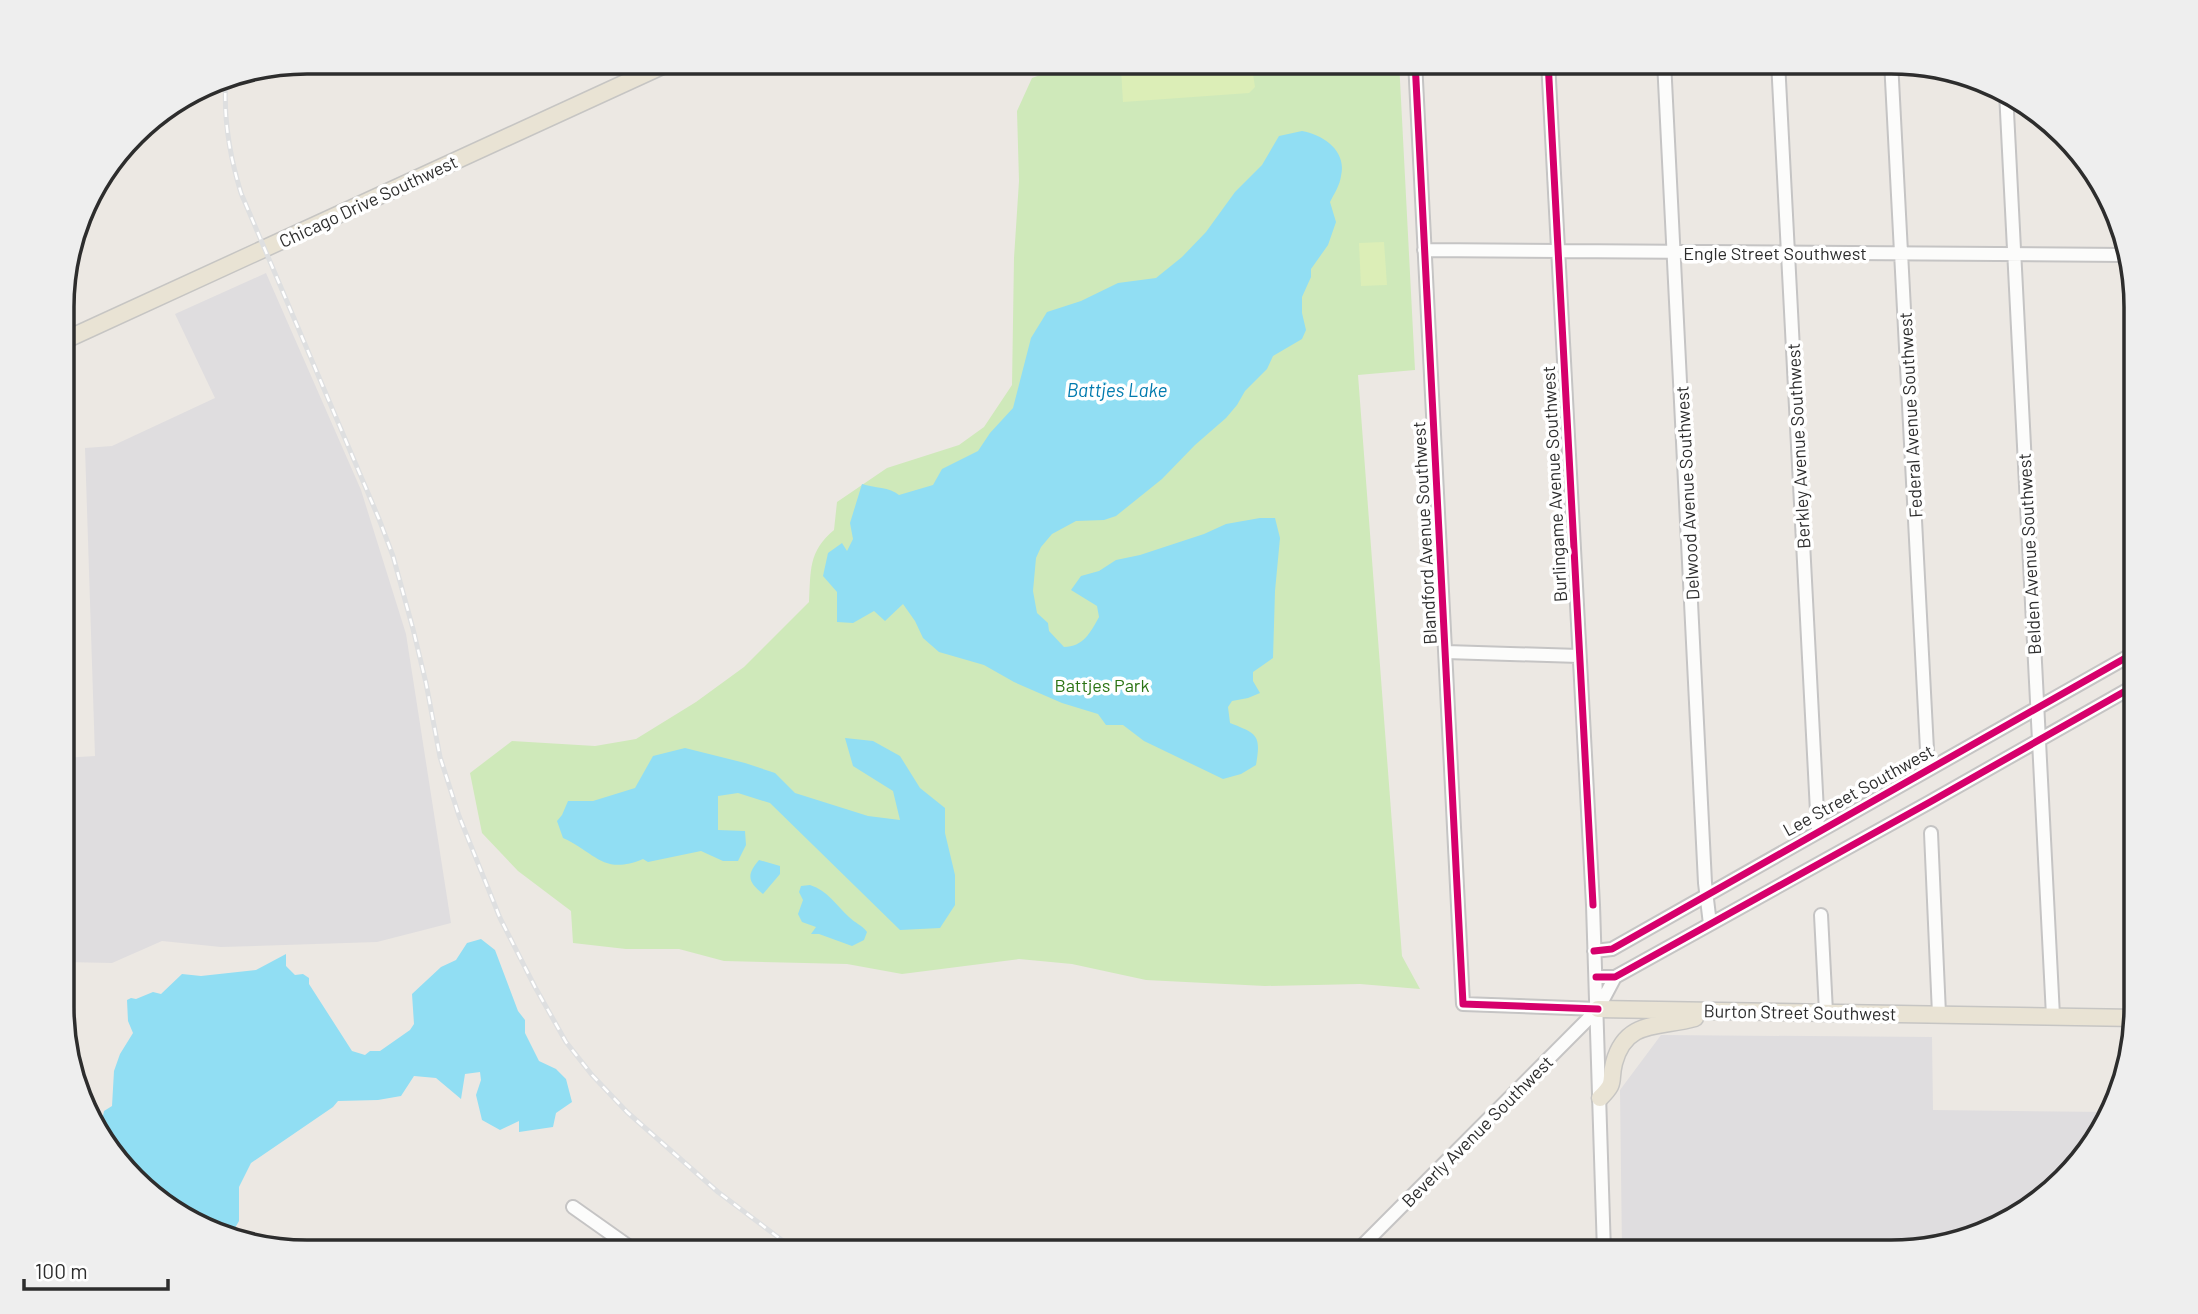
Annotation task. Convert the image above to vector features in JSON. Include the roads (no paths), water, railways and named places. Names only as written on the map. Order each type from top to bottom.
[{"type":"main road","name":"Chicago Drive Southwest","points":[[74,336],[645,74]]},
{"type":"main road","name":"Burton Street Southwest","points":[[1598,1009],[2124,1018]]},
{"type":"main road","points":[[1600,1098],[1612,1086],[1613,1065],[1618,1050],[1637,1030],[1656,1023],[1690,1019],[1719,1010]]},
{"type":"street","name":"Blandford Avenue Southwest","points":[[1416,74],[1463,1004]]},
{"type":"street","name":"Burlingame Avenue Southwest","points":[[1549,74],[1598,1009],[1604,1240]]},
{"type":"street","name":"Delwood Avenue Southwest","points":[[1665,74],[1705,894],[1710,925]]},
{"type":"street","name":"Berkley Avenue Southwest","points":[[1779,74],[1818,831]]},
{"type":"street","name":"Federal Avenue Southwest","points":[[1892,74],[1928,769]]},
{"type":"street","name":"Belden Avenue Southwest","points":[[2007,104],[2053,1016]]},
{"type":"street","name":"Engle Street Southwest","points":[[1424,250],[2119,255]]},
{"type":"street","points":[[1446,652],[1579,656]]},
{"type":"street","name":"Lee Street Southwest","points":[[1594,951],[1612,949],[2124,659]]},
{"type":"street","points":[[1595,978],[1615,976],[1710,925],[2124,692]]},
{"type":"street","points":[[1931,833],[1939,1014]]},
{"type":"street","points":[[1821,915],[1826,1012]]},
{"type":"street","points":[[1598,1009],[1615,976]]},
{"type":"street","name":"Burton Street Southwest","points":[[1463,1004],[1598,1009]]},
{"type":"street","name":"Beverly Avenue Southwest","points":[[1368,1240],[1598,1009]]},
{"type":"street","points":[[573,1206],[620,1240]]},
{"type":"water","name":"Battjes Lake","points":[[1302,131],[1326,140],[1337,152],[1342,167],[1339,183],[1330,202],[1336,222],[1328,245],[1311,269],[1311,277],[1302,297],[1306,330],[1302,339],[1273,356],[1267,369],[1245,391],[1226,418],[1162,479],[1116,516],[1104,520],[1076,521],[1052,534],[1036,558],[1033,591],[1037,613],[1048,623],[1049,631],[1064,647],[1071,646],[1086,638],[1099,617],[1097,606],[1071,590],[1081,576],[1099,571],[1116,560],[1140,555],[1226,524],[1275,518],[1280,538],[1273,658],[1253,672],[1253,681],[1260,693],[1232,701],[1228,707],[1230,723],[1252,733],[1257,741],[1256,765],[1241,774],[1223,779],[1144,741],[1123,725],[1106,725],[1098,714],[1062,703],[1014,682],[984,665],[939,652],[923,638],[903,604],[885,621],[874,611],[853,623],[837,622],[837,592],[823,576],[828,553],[842,543],[847,551],[853,539],[850,523],[862,484],[887,489],[899,495],[933,485],[942,469],[978,451],[1013,408],[1031,338],[1047,312],[1081,301],[1118,283],[1156,278],[1182,257],[1206,232],[1235,192],[1262,165],[1279,136]]},
{"type":"water","points":[[845,738],[873,741],[900,756],[920,788],[945,808],[945,833],[955,875],[955,905],[940,928],[900,930],[770,803],[738,793],[718,796],[718,830],[745,831],[746,845],[738,861],[723,861],[701,851],[648,862],[643,859],[629,864],[609,864],[563,838],[557,821],[568,801],[593,801],[635,788],[653,756],[685,748],[775,773],[795,793],[868,816],[900,820],[893,791],[853,766]]},
{"type":"water","points":[[759,860],[780,866],[780,874],[763,894],[750,878]]},
{"type":"water","points":[[810,885],[827,895],[867,932],[864,940],[852,946],[819,934],[811,934],[816,927],[802,922],[798,914],[803,900],[799,892],[801,886]]},
{"type":"water","points":[[481,939],[495,950],[518,1011],[525,1020],[525,1033],[539,1061],[556,1069],[566,1079],[572,1102],[556,1113],[553,1127],[519,1132],[519,1121],[500,1130],[482,1120],[476,1095],[481,1080],[480,1072],[465,1074],[461,1099],[436,1078],[414,1076],[401,1096],[378,1100],[338,1101],[251,1163],[239,1187],[239,1221],[234,1229],[190,1209],[165,1192],[142,1172],[122,1149],[102,1119],[104,1111],[112,1106],[114,1071],[120,1054],[133,1033],[128,1021],[127,1000],[131,998],[136,999],[153,992],[161,994],[182,974],[201,976],[256,970],[286,954],[286,966],[295,975],[303,974],[309,978],[309,984],[352,1051],[365,1055],[370,1051],[380,1051],[410,1030],[414,1024],[412,994],[441,967],[456,960],[467,943]]},
{"type":"railway","points":[[226,89],[228,135],[241,193],[393,556],[426,683],[440,757],[459,816],[500,918],[566,1042],[592,1075],[627,1112],[718,1192],[782,1240]]},
{"type":"park label","name":"Battjes Park","points":[[1102,685]]}]
